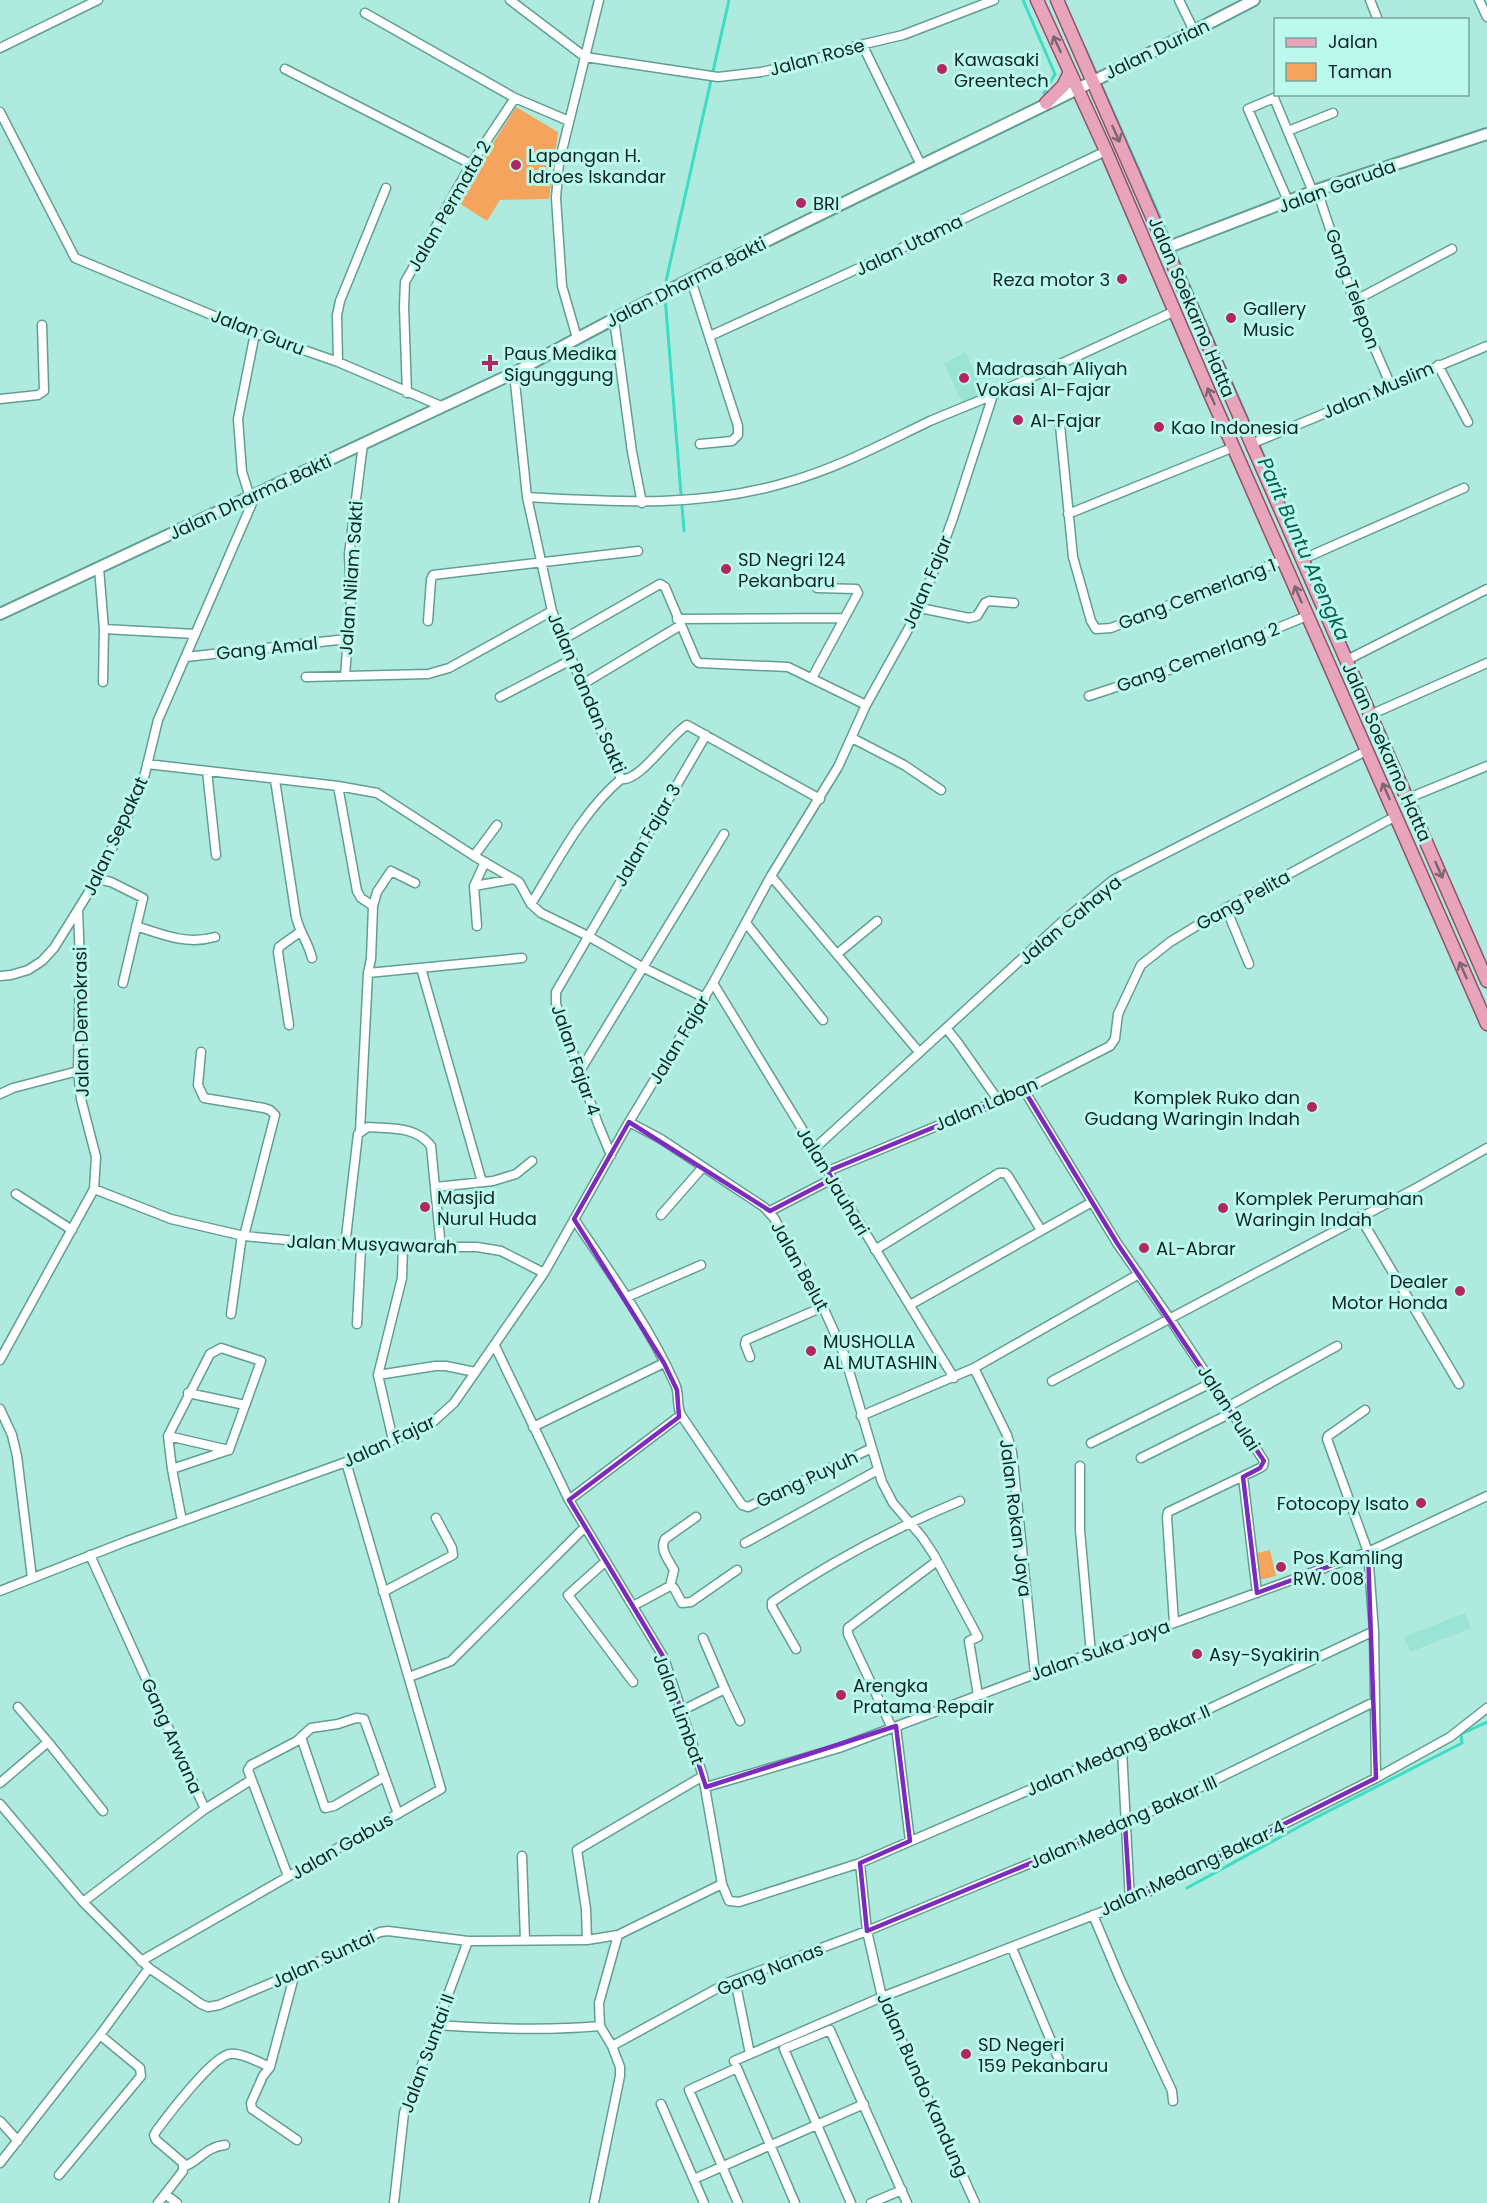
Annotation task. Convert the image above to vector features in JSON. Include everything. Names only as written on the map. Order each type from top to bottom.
[{"type":"main road","name":"Jalan Soekarno Hatta","points":[[1037,0],[1106,151],[1487,1024]]},
{"type":"main road","name":"Jalan Soekarno Hatta","points":[[1058,0],[1304,558],[1487,981]]},
{"type":"main road","name":"Jalan Durian","points":[[1077,88],[1254,0]]},
{"type":"main road","points":[[1046,103],[1063,86],[1070,72]]},
{"type":"main road","name":"Jalan Dharma Bakti","points":[[0,614],[514,373],[656,297],[1077,88]]},
{"type":"main road","name":"Jalan Garuda","points":[[1168,248],[1315,191],[1487,134]]},
{"type":"main road","points":[[1444,927],[1461,920]]},
{"type":"street","points":[[0,48],[98,0]]},
{"type":"street","name":"Jalan Rose","points":[[510,0],[585,57],[718,77],[792,66],[862,44],[903,35],[994,0]]},
{"type":"street","points":[[577,338],[562,286],[556,198],[559,163],[599,0]]},
{"type":"street","points":[[1179,0],[1194,31]]},
{"type":"street","points":[[1370,0],[1377,18]]},
{"type":"street","points":[[1479,0],[1487,17]]},
{"type":"street","points":[[365,13],[515,98],[570,121]]},
{"type":"street","points":[[862,44],[921,165]]},
{"type":"street","points":[[285,69],[471,164]]},
{"type":"street","name":"Jalan Permata 2","points":[[406,393],[405,282],[471,164],[515,98]]},
{"type":"street","name":"Gang Telepon","points":[[1289,203],[1248,108],[1274,98],[1315,191],[1354,302],[1391,386]]},
{"type":"street","name":"Jalan Guru","points":[[0,112],[75,258],[255,333],[338,362],[441,406]]},
{"type":"street","points":[[1288,131],[1334,113]]},
{"type":"street","name":"Jalan Utama","points":[[710,336],[1106,151]]},
{"type":"street","points":[[338,362],[337,315],[340,301],[386,188]]},
{"type":"street","points":[[1354,302],[1452,249]]},
{"type":"street","points":[[691,280],[738,426],[738,435],[732,441],[700,444]]},
{"type":"street","points":[[526,497],[642,503],[673,502],[750,492],[813,474],[993,395],[1175,311]]},
{"type":"street","points":[[614,319],[632,452],[642,503]]},
{"type":"street","points":[[0,399],[38,395],[44,391],[42,325]]},
{"type":"street","points":[[254,495],[242,472],[238,419],[255,333]]},
{"type":"street","name":"Jalan Muslim","points":[[1252,444],[1487,346]]},
{"type":"street","points":[[1438,365],[1467,422]]},
{"type":"street","name":"Jalan Pandan Sakti","points":[[514,373],[526,497],[552,611],[621,779],[625,780],[636,775],[687,725],[820,800]]},
{"type":"street","name":"Jalan Fajar","points":[[0,1591],[90,1555],[346,1462],[434,1422],[446,1413],[544,1273],[629,1122],[705,998],[771,876],[820,800],[866,705],[920,608],[953,518],[993,395]]},
{"type":"street","points":[[1060,425],[1068,514],[1234,447]]},
{"type":"street","name":"Jalan Nilam Sakti","points":[[345,676],[351,598],[349,554],[363,444]]},
{"type":"street","points":[[1304,558],[1464,488]]},
{"type":"street","name":"Jalan Sepakat","points":[[0,976],[28,970],[42,961],[54,948],[97,879],[142,786],[158,720],[254,495]]},
{"type":"street","name":"Gang Cemerlang 1","points":[[1068,514],[1073,558],[1091,621],[1096,629],[1111,628],[1283,560]]},
{"type":"street","points":[[428,621],[430,580],[433,575],[638,551]]},
{"type":"street","points":[[99,568],[104,629],[103,682]]},
{"type":"street","points":[[562,640],[658,584],[665,588],[699,663],[788,667],[866,705]]},
{"type":"street","points":[[812,678],[857,591],[817,588]]},
{"type":"street","points":[[1348,660],[1487,589]]},
{"type":"street","points":[[920,608],[969,618],[978,616],[985,603],[989,601],[1014,603]]},
{"type":"street","name":"Jalan Nilam Sakti","points":[[306,677],[428,674],[449,668],[552,611]]},
{"type":"street","name":"Gang Cemerlang 2","points":[[1089,696],[1202,659],[1307,616]]},
{"type":"street","points":[[583,684],[679,622],[843,618]]},
{"type":"street","points":[[104,629],[195,634]]},
{"type":"street","name":"Gang Amal","points":[[186,657],[347,639]]},
{"type":"street","points":[[500,697],[571,660]]},
{"type":"street","points":[[1372,714],[1487,663]]},
{"type":"street","name":"Jalan Fajar 3","points":[[588,936],[706,735]]},
{"type":"street","points":[[852,738],[904,765],[942,790]]},
{"type":"street","name":"Jalan Cahaya","points":[[814,1149],[1063,921],[1113,880],[1368,750]]},
{"type":"street","points":[[147,764],[338,786],[377,793],[474,856],[519,882],[531,904],[541,913],[705,998]]},
{"type":"street","points":[[1408,798],[1487,766]]},
{"type":"street","points":[[207,771],[216,855]]},
{"type":"street","points":[[531,904],[586,816],[601,796],[621,779]]},
{"type":"street","points":[[275,780],[300,932],[308,945],[312,958]]},
{"type":"street","points":[[338,786],[357,891],[361,898],[373,906]]},
{"type":"street","name":"Gang Pelita","points":[[1118,1014],[1141,965],[1170,942],[1396,816]]},
{"type":"street","points":[[474,856],[497,825]]},
{"type":"street","points":[[580,1071],[724,834]]},
{"type":"street","points":[[477,926],[474,886],[485,862]]},
{"type":"street","points":[[345,1246],[360,1131],[373,906],[377,892],[391,871],[415,883]]},
{"type":"street","points":[[771,876],[919,1052]]},
{"type":"street","points":[[97,879],[111,882],[143,897],[123,983]]},
{"type":"street","points":[[474,886],[514,879]]},
{"type":"street","points":[[1226,909],[1249,964]]},
{"type":"street","name":"Jalan Demokrasi","points":[[0,1360],[94,1189],[96,1157],[81,1099],[78,1071],[80,962],[78,910]]},
{"type":"street","points":[[837,954],[877,921]]},
{"type":"street","points":[[746,923],[823,1020]]},
{"type":"street","points":[[136,926],[190,941],[215,937]]},
{"type":"street","points":[[289,1025],[278,952],[279,947],[300,932]]},
{"type":"street","name":"Jalan Fajar 4","points":[[588,936],[556,992],[555,998],[598,1124],[611,1155]]},
{"type":"street","points":[[368,973],[522,958]]},
{"type":"street","points":[[421,968],[482,1182]]},
{"type":"street","name":"Jalan Jauhari","points":[[713,983],[954,1378]]},
{"type":"street","name":"Jalan Laban","points":[[770,1212],[830,1175],[1024,1090],[1110,1046],[1115,1040],[1118,1014]]},
{"type":"street","points":[[946,1028],[998,1100]]},
{"type":"street","points":[[201,1052],[198,1085],[204,1098],[264,1108],[275,1115],[243,1235],[231,1314]]},
{"type":"street","points":[[0,1094],[13,1088],[78,1071]]},
{"type":"street","name":"Jalan Pulai","points":[[1024,1090],[1117,1243],[1213,1382],[1264,1463],[1260,1468],[1243,1477],[1172,1509],[1167,1514],[1174,1623]]},
{"type":"street","name":"Jalan Belut","points":[[629,1122],[646,1130],[770,1212],[823,1307],[844,1354],[878,1470],[893,1503],[922,1537],[978,1637],[969,1641],[978,1695]]},
{"type":"street","points":[[360,1131],[368,1126],[413,1131],[424,1136],[431,1146],[441,1248]]},
{"type":"street","points":[[1052,1381],[1487,1148]]},
{"type":"street","points":[[436,1187],[482,1182],[516,1174],[532,1161]]},
{"type":"street","points":[[661,1215],[703,1167]]},
{"type":"street","points":[[875,1250],[999,1173],[1005,1173],[1008,1176],[1041,1230]]},
{"type":"street","name":"Jalan Musyawarah","points":[[94,1189],[171,1219],[243,1235],[361,1247],[477,1247],[501,1251],[544,1273]]},
{"type":"street","points":[[16,1194],[72,1230]]},
{"type":"street","points":[[909,1305],[1092,1202]]},
{"type":"street","points":[[1360,1217],[1459,1384]]},
{"type":"street","points":[[569,1500],[681,1415],[678,1409],[677,1390],[664,1363],[627,1297],[574,1219]]},
{"type":"street","points":[[357,1324],[361,1247]]},
{"type":"street","points":[[393,1440],[378,1375],[402,1278],[403,1247]]},
{"type":"street","points":[[627,1297],[701,1265]]},
{"type":"street","points":[[861,1416],[974,1368],[1139,1274]]},
{"type":"street","points":[[750,1357],[745,1344],[746,1340],[823,1307]]},
{"type":"street","name":"Jalan Limbat","points":[[495,1346],[569,1500],[664,1658],[706,1787],[722,1884]]},
{"type":"street","points":[[1141,1458],[1231,1409],[1337,1346]]},
{"type":"street","points":[[182,1521],[168,1436],[210,1354],[221,1348],[261,1361],[229,1450]]},
{"type":"street","points":[[533,1427],[664,1363]]},
{"type":"street","points":[[378,1375],[435,1366],[475,1372]]},
{"type":"street","name":"Jalan Rokan Jaya","points":[[974,1368],[1007,1435],[1012,1452],[1035,1674]]},
{"type":"street","points":[[1091,1443],[1213,1382]]},
{"type":"street","points":[[188,1394],[245,1405]]},
{"type":"street","points":[[0,1409],[12,1435],[17,1456],[32,1578]]},
{"type":"street","points":[[1365,1410],[1327,1439],[1368,1552],[1374,1631],[1376,1778]]},
{"type":"street","name":"Gang Puyuh","points":[[681,1415],[735,1497],[748,1507],[872,1448]]},
{"type":"street","points":[[168,1436],[229,1450]]},
{"type":"street","points":[[172,1468],[229,1450]]},
{"type":"street","name":"Jalan Gabus","points":[[141,1961],[441,1789],[346,1462]]},
{"type":"street","points":[[1080,1466],[1080,1530],[1091,1654]]},
{"type":"street","points":[[745,1543],[878,1470]]},
{"type":"street","points":[[1243,1477],[1257,1593]]},
{"type":"street","name":"Jalan Suka Jaya","points":[[706,1787],[839,1748],[1368,1552],[1487,1496]]},
{"type":"street","points":[[796,1649],[772,1607],[772,1602],[791,1588],[908,1522],[960,1501]]},
{"type":"street","points":[[633,1606],[670,1586],[674,1570],[662,1544],[665,1539],[696,1517]]},
{"type":"street","points":[[383,1592],[453,1555],[452,1548],[436,1518]]},
{"type":"street","points":[[408,1677],[451,1661],[585,1527]]},
{"type":"street","name":"Gang Arwana","points":[[83,1902],[205,1809],[90,1555]]},
{"type":"street","points":[[606,1561],[568,1595],[633,1682]]},
{"type":"street","points":[[910,1841],[894,1727],[848,1634],[848,1628],[937,1561]]},
{"type":"street","points":[[670,1586],[685,1604],[736,1570]]},
{"type":"street","name":"Jalan Medang Bakar II","points":[[860,1863],[1122,1750],[1374,1631]]},
{"type":"street","points":[[703,1638],[740,1721]]},
{"type":"street","points":[[681,1711],[725,1689]]},
{"type":"street","name":"Jalan Medang Bakar III","points":[[867,1931],[1125,1824],[1374,1702]]},
{"type":"street","points":[[18,1707],[103,1810]]},
{"type":"street","name":"Jalan Medang Bakar 4","points":[[734,2061],[882,1997],[1130,1901],[1376,1778],[1450,1737],[1487,1708]]},
{"type":"street","points":[[288,1876],[248,1770],[251,1765],[301,1737],[312,1728],[338,1724],[360,1717],[365,1722],[398,1814]]},
{"type":"street","points":[[301,1737],[325,1808],[334,1806],[384,1777]]},
{"type":"street","points":[[0,1783],[48,1742]]},
{"type":"street","points":[[1122,1750],[1130,1901]]},
{"type":"street","points":[[587,1940],[586,1909],[577,1850],[703,1776]]},
{"type":"street","points":[[205,1809],[251,1780]]},
{"type":"street","name":"Jalan Suntai","points":[[0,1804],[83,1902],[141,1961],[208,2007],[219,2005],[295,1973],[380,1932],[388,1931],[468,1941],[587,1940],[618,1935],[722,1884]]},
{"type":"street","points":[[522,1856],[525,1940]]},
{"type":"street","points":[[722,1884],[729,1900],[739,1902],[860,1863]]},
{"type":"street","name":"Jalan Bundo Kandung","points":[[860,1863],[867,1931],[882,1997],[975,2203]]},
{"type":"street","points":[[1093,1915],[1172,2091],[1173,2101]]},
{"type":"street","name":"Gang Nanas","points":[[612,2046],[735,1980],[867,1931]]},
{"type":"street","points":[[594,2203],[620,2076],[620,2067],[612,2046],[600,2026],[599,2003],[618,1935]]},
{"type":"street","name":"Jalan Suntai II","points":[[394,2203],[404,2113],[468,1941]]},
{"type":"street","points":[[1012,1948],[1059,2060]]},
{"type":"street","points":[[0,2163],[149,1968]]},
{"type":"street","points":[[295,1973],[270,2067],[263,2076],[251,2106],[297,2140]]},
{"type":"street","points":[[735,1980],[750,2054]]},
{"type":"street","points":[[437,2025],[520,2030],[565,2030],[600,2026]]},
{"type":"street","points":[[851,2203],[784,2049],[830,2030],[908,2203]]},
{"type":"street","points":[[59,2175],[141,2076],[140,2068],[100,2035]]},
{"type":"street","points":[[158,2203],[183,2170],[183,2163],[156,2140],[154,2135],[195,2084],[228,2054],[236,2054],[270,2067]]},
{"type":"street","points":[[738,2203],[689,2090],[737,2068],[795,2203]]},
{"type":"street","points":[[661,2104],[704,2203]]},
{"type":"street","points":[[694,2179],[864,2104]]},
{"type":"street","points":[[0,2121],[18,2141]]},
{"type":"street","points":[[183,2167],[212,2147],[225,2145]]},
{"type":"street","points":[[871,2203],[902,2190]]},
{"type":"street","points":[[165,2194],[177,2203]]},
{"type":"highlighted area","points":[[1024,1090],[1117,1243],[1264,1461],[1260,1468],[1243,1477],[1257,1593],[1368,1552],[1376,1778],[1130,1901],[1125,1824],[867,1931],[860,1863],[910,1841],[896,1726],[706,1787],[664,1658],[569,1500],[679,1417],[677,1390],[664,1363],[574,1219],[629,1122],[770,1211],[832,1179],[828,1171]]},
{"type":"shaded area","name":"Madrasah Aliyah Vokasi Al-Fajar","points":[[966,352],[983,393],[962,403],[944,363]]},
{"type":"shaded area","points":[[1465,1613],[1471,1628],[1410,1652],[1404,1637]]},
{"type":"green space","name":"Lapangan H. Idroes Iskandar","points":[[516,107],[558,132],[549,199],[500,200],[487,221],[456,201]]},
{"type":"green space","points":[[1270,1550],[1276,1576],[1259,1580],[1253,1554]]},
{"type":"waterway","points":[[664,290],[729,0]]},
{"type":"waterway","name":"Parit Buntu Arengka","points":[[1023,0],[1055,74],[1044,93]]},
{"type":"waterway","name":"Parit Buntu Arengka","points":[[1085,48],[1171,242]]},
{"type":"waterway","name":"Parit Buntu Arengka","points":[[1173,248],[1412,795]]},
{"type":"waterway","points":[[665,297],[684,531]]},
{"type":"waterway","points":[[1187,1888],[1315,1818],[1462,1743],[1461,1734],[1487,1722]]},
{"type":"place","name":"Kawasaki Greentech","points":[[942,69]]},
{"type":"place","name":"Lapangan H. Idroes Iskandar","points":[[516,165]]},
{"type":"place","name":"BRI","points":[[801,203]]},
{"type":"place","name":"Reza motor 3","points":[[1122,279]]},
{"type":"place","name":"Gallery Music","points":[[1231,318]]},
{"type":"place","name":"Paus Medika Sigunggung","points":[[490,363]]},
{"type":"place","name":"Madrasah Aliyah Vokasi Al-Fajar","points":[[964,378]]},
{"type":"place","name":"Al-Fajar","points":[[1018,420]]},
{"type":"place","name":"Kao Indonesia","points":[[1159,427]]},
{"type":"place","name":"SD Negri 124 Pekanbaru","points":[[726,569]]},
{"type":"place","name":"Komplek Ruko dan Gudang Waringin Indah","points":[[1312,1107]]},
{"type":"place","name":"Masjid Nurul Huda","points":[[425,1207]]},
{"type":"place","name":"Komplek Perumahan Waringin Indah","points":[[1223,1208]]},
{"type":"place","name":"AL-Abrar","points":[[1144,1248]]},
{"type":"place","name":"Dealer Motor Honda","points":[[1460,1291]]},
{"type":"place","name":"MUSHOLLA AL MUTASHIN","points":[[811,1351]]},
{"type":"place","name":"Fotocopy Isato","points":[[1421,1503]]},
{"type":"place","name":"Pos Kamling RW. 008","points":[[1281,1567]]},
{"type":"place","name":"Asy-Syakirin","points":[[1197,1654]]},
{"type":"place","name":"Arengka Pratama Repair","points":[[841,1695]]},
{"type":"place","name":"SD Negeri 159 Pekanbaru","points":[[966,2054]]}]
